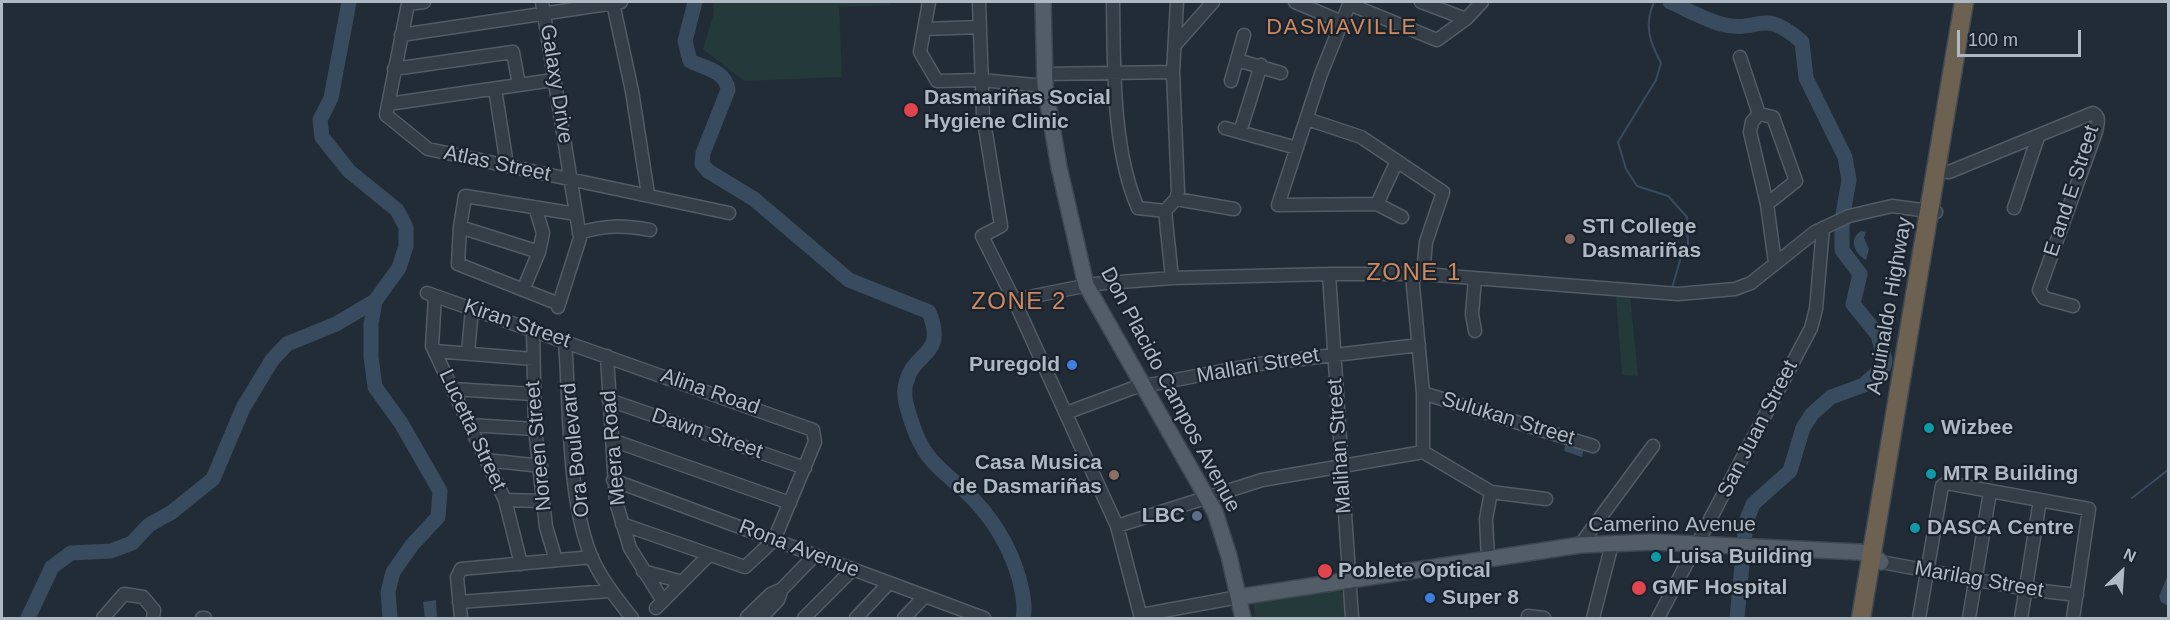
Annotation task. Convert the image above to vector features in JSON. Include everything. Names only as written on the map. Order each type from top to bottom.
[{"type":"highway","name":"Aguinaldo Highway","points":[[1871,618],[1876,558],[1940,170],[1964,2]]},
{"type":"highway","name":"Aguinaldo Highway","points":[[1940,170],[1973,2]]},
{"type":"highway","name":"Aguinaldo Highway","points":[[1861,618],[1876,558]]},
{"type":"main road","name":"Don Placido Campos Avenue","points":[[1042,2],[1044,80],[1059,167],[1086,285],[1141,387],[1207,496],[1230,556],[1243,618]]},
{"type":"main road","name":"Camerino Avenue","points":[[1239,597],[1580,545],[1699,543],[1771,547],[1876,558]]},
{"type":"street","points":[[424,2],[408,4],[388,104],[554,80]]},
{"type":"street","points":[[400,35],[543,8],[617,2],[648,194]]},
{"type":"street","points":[[929,2],[920,52],[937,81],[1044,80],[1114,72],[1173,72]]},
{"type":"street","points":[[979,2],[983,115],[1001,226],[982,236],[1014,300],[1117,526],[1141,617]]},
{"type":"street","points":[[1113,2],[1114,72],[1118,114],[1131,190],[1138,208],[1165,211]]},
{"type":"street","points":[[1172,278],[1165,211],[1176,199],[1173,72],[1177,2]]},
{"type":"street","points":[[1175,45],[1213,2]]},
{"type":"street","points":[[1295,2],[1342,22]]},
{"type":"street","points":[[1421,2],[1466,19]]},
{"type":"street","points":[[1402,217],[1377,204],[1278,205],[1321,74],[1349,3],[1437,40],[1466,19],[1482,2]]},
{"type":"street","name":"Galaxy Drive","points":[[524,290],[559,305],[580,238],[543,8]]},
{"type":"street","points":[[924,29],[980,27]]},
{"type":"street","points":[[1231,81],[1244,35]]},
{"type":"street","points":[[394,69],[513,52],[519,86]]},
{"type":"street","points":[[1740,57],[1759,114],[1750,132],[1767,204],[1775,263]]},
{"type":"street","points":[[1237,60],[1261,65],[1281,73]]},
{"type":"street","points":[[1239,132],[1261,65]]},
{"type":"street","points":[[495,89],[507,165]]},
{"type":"street","name":"Atlas Street","points":[[388,104],[386,115],[428,148],[729,213]]},
{"type":"street","name":"E and E Street","points":[[1940,170],[1949,172],[2092,113],[2098,119],[2039,290],[2044,298],[2073,306]]},
{"type":"street","points":[[1759,114],[1773,117],[1796,181],[1767,204]]},
{"type":"street","points":[[1307,119],[1361,137],[1443,192],[1426,242],[1418,275],[1423,452]]},
{"type":"street","points":[[1225,128],[1297,148]]},
{"type":"street","points":[[2014,208],[2038,137]]},
{"type":"street","points":[[1377,204],[1397,161]]},
{"type":"street","points":[[537,210],[543,233],[539,252],[524,290],[458,264],[465,196],[537,210],[576,214]]},
{"type":"street","points":[[1176,199],[1234,208]]},
{"type":"street","points":[[1014,300],[1086,285],[1172,278],[1329,274],[1418,275],[1678,294],[1744,287],[1823,228],[1850,216],[1883,207],[1933,212]]},
{"type":"street","points":[[579,233],[604,225],[624,225],[650,230]]},
{"type":"street","points":[[460,227],[539,252]]},
{"type":"street","name":"San Juan Street","points":[[1658,618],[1810,328],[1816,309],[1823,228]]},
{"type":"street","name":"Malihan Street","points":[[1329,274],[1352,618]]},
{"type":"street","points":[[1474,331],[1472,314],[1475,279]]},
{"type":"street","name":"Kiran Street","points":[[431,294],[607,356]]},
{"type":"street","name":"Lucetta Street","points":[[431,294],[431,338],[435,351],[505,500],[521,564]]},
{"type":"street","points":[[468,352],[472,309]]},
{"type":"street","name":"Noreen Street","points":[[533,330],[535,429],[541,466],[546,527],[556,560]]},
{"type":"street","name":"Ora Boulevard","points":[[565,341],[580,515],[592,556],[610,591],[632,618]]},
{"type":"street","name":"Mallari Street","points":[[1066,413],[1141,387],[1259,364],[1419,345]]},
{"type":"street","points":[[435,351],[533,359]]},
{"type":"street","name":"Meera Road","points":[[607,356],[613,480],[622,524],[630,548],[660,604],[682,582]]},
{"type":"street","name":"Alina Road","points":[[607,356],[813,430],[815,442],[805,468]]},
{"type":"street","points":[[452,388],[533,394]]},
{"type":"street","name":"Sulukan Street","points":[[1423,393],[1593,446]]},
{"type":"street","name":"Dawn Street","points":[[609,400],[805,468]]},
{"type":"street","points":[[469,425],[535,429]]},
{"type":"street","points":[[612,440],[790,503]]},
{"type":"street","points":[[1580,545],[1653,446]]},
{"type":"street","points":[[1117,526],[1262,480],[1423,452],[1491,492],[1546,499]]},
{"type":"street","points":[[486,460],[541,466]]},
{"type":"street","points":[[622,524],[745,567],[774,540],[805,468]]},
{"type":"street","name":"Rona Avenue","points":[[613,480],[925,596],[956,614],[984,618]]},
{"type":"street","points":[[1919,618],[1944,484],[2089,509],[2073,618]]},
{"type":"street","points":[[1488,560],[1486,519],[1491,492]]},
{"type":"street","points":[[1969,618],[1990,492]]},
{"type":"street","points":[[505,500],[543,501]]},
{"type":"street","points":[[2021,618],[2040,500]]},
{"type":"street","points":[[1593,618],[1612,544]]},
{"type":"street","points":[[643,570],[682,582],[709,555]]},
{"type":"street","points":[[744,618],[771,594],[782,589],[815,555]]},
{"type":"street","points":[[461,618],[458,572],[461,568],[592,556]]},
{"type":"street","name":"Marilag Street","points":[[1876,558],[1975,580],[2077,595]]},
{"type":"street","points":[[804,618],[853,569]]},
{"type":"street","points":[[856,618],[889,583]]},
{"type":"street","points":[[761,618],[778,600],[782,589]]},
{"type":"street","points":[[459,602],[610,591]]},
{"type":"street","points":[[103,618],[124,594],[143,597],[154,614]]},
{"type":"street","points":[[904,618],[925,596]]},
{"type":"street","name":"Camerino Avenue","points":[[1141,617],[1239,597]]},
{"type":"street","points":[[949,618],[956,614]]},
{"type":"street","points":[[1528,616],[1544,618]]},
{"type":"green space","points":[[714,2],[892,2],[891,5],[839,7],[842,77],[744,81],[703,49],[713,16]]},
{"type":"green space","points":[[1630,296],[1638,376],[1622,375],[1616,297]]},
{"type":"green space","points":[[1336,590],[1345,594],[1348,618],[1255,618],[1253,603]]},
{"type":"water","points":[[1861,231],[1866,232],[1864,238],[1869,249],[1866,260],[1854,246],[1855,238]]},
{"type":"water","points":[[1566,442],[1584,448],[1582,457],[1564,451]]},
{"type":"water","points":[[2168,575],[2168,606],[2161,602],[2159,596]]},
{"type":"water","points":[[436,600],[437,618],[425,618],[423,602]]},
{"type":"waterway","points":[[28,618],[52,567],[71,553],[111,551],[132,543],[149,525],[172,512],[213,479],[243,408],[272,360],[287,344],[336,324],[375,301],[399,268],[406,246],[406,227],[397,210],[349,171],[322,137],[320,120],[331,98],[349,2]]},
{"type":"waterway","points":[[695,2],[685,41],[690,61],[719,74],[728,90],[703,153],[702,164],[708,171],[754,199],[849,280],[929,312],[934,327],[934,337],[932,346],[915,364],[906,383],[905,398],[909,413],[916,435],[926,454],[982,509],[1004,542],[1019,578],[1024,603],[1023,618]]},
{"type":"waterway","points":[[1654,2],[1649,18],[1649,32],[1661,63],[1656,80],[1618,142],[1626,169],[1637,186],[1668,196],[1687,217],[1688,245],[1681,257],[1672,288]]},
{"type":"waterway","points":[[1670,2],[1721,24],[1744,26],[1768,23],[1777,25],[1802,42],[1806,78],[1845,157],[1849,180],[1843,214]]},
{"type":"waterway","points":[[1737,618],[1746,522],[1753,504],[1790,471],[1803,428],[1812,414],[1831,397],[1864,385],[1884,366],[1885,360],[1878,335],[1853,304],[1860,274],[1842,250],[1842,223]]},
{"type":"waterway","points":[[375,301],[371,324],[371,357],[375,387],[401,423],[440,491],[438,517],[412,545],[393,572],[388,592],[390,618]]},
{"type":"waterway","points":[[2132,498],[2168,470]]},
{"type":"place","name":"Dasmariñas Social Hygiene Clinic","points":[[911,110]]},
{"type":"place","name":"STI College Dasmariñas","points":[[1570,239]]},
{"type":"place","name":"Puregold","points":[[1072,365]]},
{"type":"place","name":"Wizbee","points":[[1929,428]]},
{"type":"place","name":"MTR Building","points":[[1931,474]]},
{"type":"place","name":"Casa Musica de Dasmariñas","points":[[1114,475]]},
{"type":"place","name":"LBC","points":[[1197,516]]},
{"type":"place","name":"DASCA Centre","points":[[1915,528]]},
{"type":"place","name":"Luisa Building","points":[[1656,557]]},
{"type":"place","name":"Poblete Optical","points":[[1325,571]]},
{"type":"place","name":"GMF Hospital","points":[[1639,588]]},
{"type":"place","name":"Super 8","points":[[1430,598]]},
{"type":"district","name":"DASMAVILLE","points":[[1342,28]]},
{"type":"district","name":"ZONE 1","points":[[1414,273]]},
{"type":"district","name":"ZONE 2","points":[[1019,302]]}]
